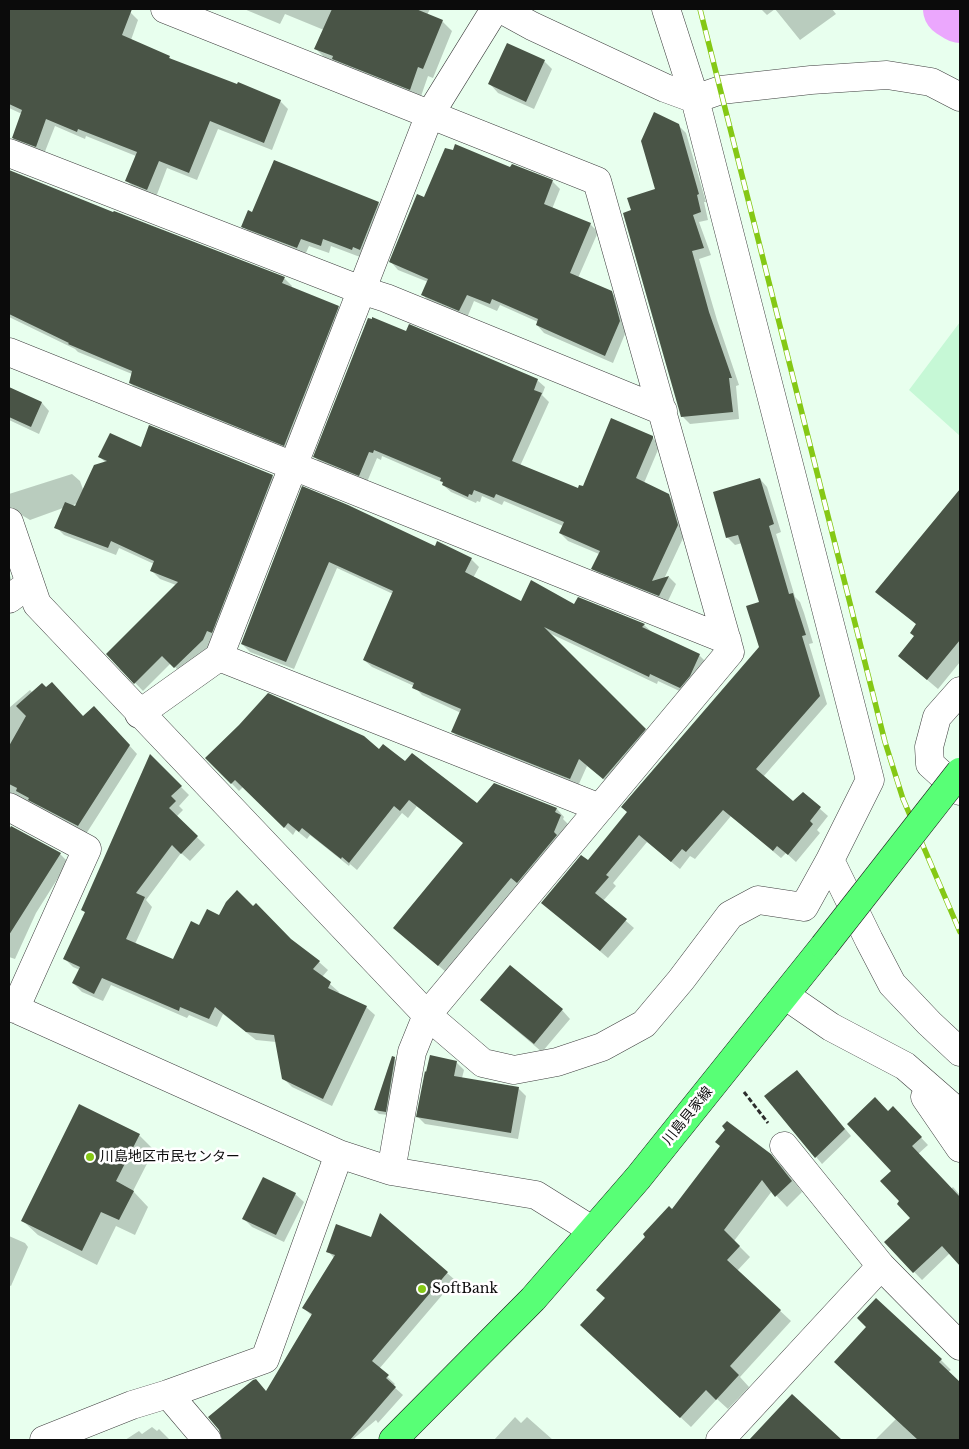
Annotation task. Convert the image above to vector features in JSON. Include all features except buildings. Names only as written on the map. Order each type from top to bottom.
[{"type":"main road","name":"川島貝家線","points":[[393,1440],[533,1298],[638,1178],[786,996],[960,772]]},
{"type":"street","points":[[166,9],[597,181],[730,652],[427,1015],[412,1052],[391,1171]]},
{"type":"street","points":[[139,714],[220,657],[430,114],[495,9]]},
{"type":"street","points":[[501,9],[532,26],[656,84],[695,99],[721,90],[811,80],[888,75],[931,82],[960,97]]},
{"type":"street","points":[[9,522],[19,592],[36,604],[427,1015],[483,1063],[514,1070],[557,1062],[602,1046],[644,1024],[682,980],[730,915],[758,900],[804,907],[870,780],[695,99],[666,9]]},
{"type":"street","points":[[9,153],[361,290],[386,298],[663,411]]},
{"type":"street","points":[[9,352],[727,640]]},
{"type":"street","points":[[220,657],[600,808]]},
{"type":"street","points":[[960,690],[937,717],[929,747],[930,764],[960,791]]},
{"type":"street","points":[[9,807],[87,849],[12,1008],[339,1154],[391,1171],[536,1195],[592,1230]]},
{"type":"street","points":[[830,860],[892,984],[960,1052]]},
{"type":"street","points":[[786,996],[831,1027],[905,1066],[960,1114]]},
{"type":"street","points":[[905,1066],[960,1148]]},
{"type":"street","points":[[784,1146],[881,1266],[960,1346]]},
{"type":"street","points":[[44,1440],[132,1406],[265,1359],[339,1154]]},
{"type":"street","points":[[720,1440],[881,1266]]},
{"type":"street","points":[[168,1394],[207,1440]]},
{"type":"path","points":[[742,1089],[784,1146]]},
{"type":"green space","points":[[960,322],[960,436],[909,390]]},
{"type":"waterway","points":[[952,9],[960,14]]},
{"type":"railway","points":[[700,9],[885,742],[903,799],[960,932]]},
{"type":"place","name":"川島地区市民センター","points":[[90,1157]]},
{"type":"place","name":"SoftBank","points":[[422,1289]]}]
